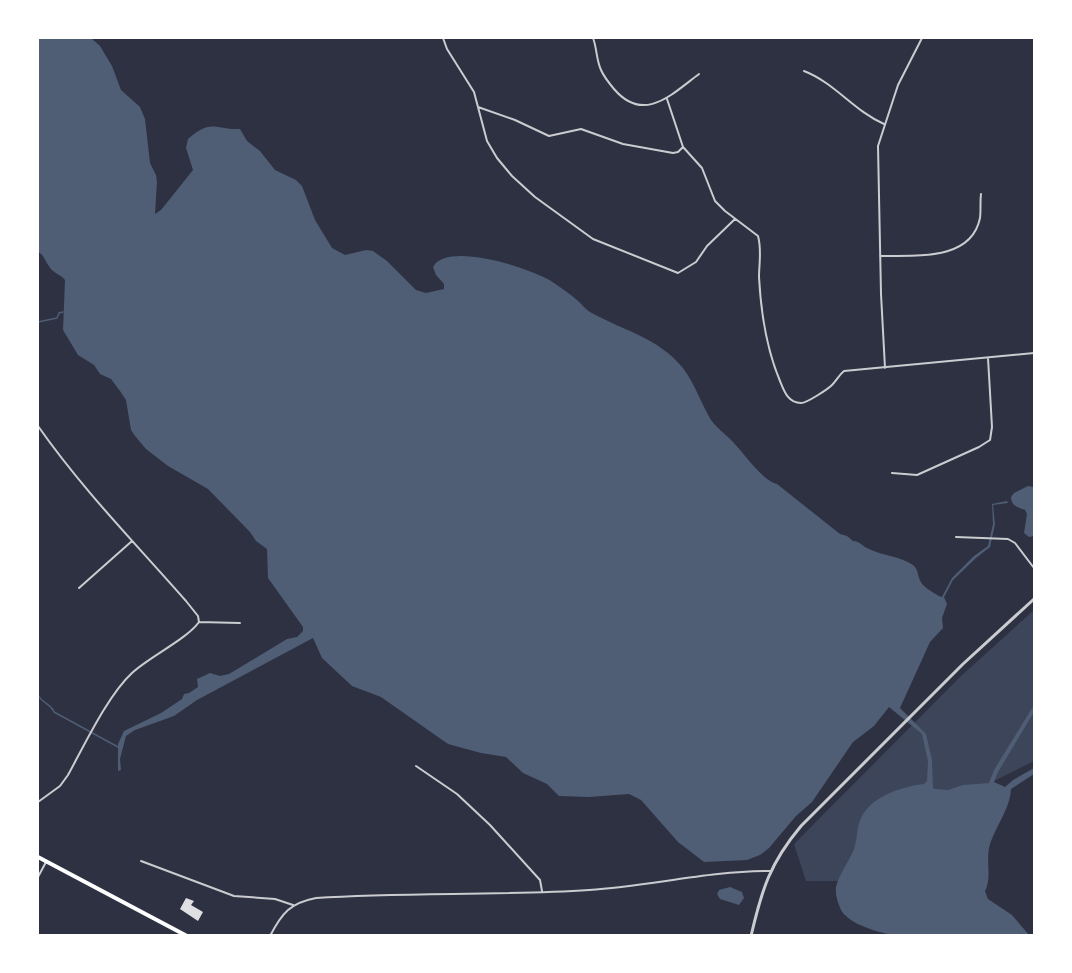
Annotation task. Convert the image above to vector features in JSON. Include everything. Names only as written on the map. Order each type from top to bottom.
[{"type":"main road","points":[[38,857],[187,936]]},
{"type":"street","points":[[443,38],[447,49],[474,92],[487,141],[496,158],[535,197],[584,233],[610,247],[678,273],[696,262],[707,246],[735,219]]},
{"type":"street","points":[[593,38],[602,72],[625,99],[642,105],[650,105],[667,99],[699,74]]},
{"type":"street","points":[[885,368],[878,146],[898,85],[922,38]]},
{"type":"street","points":[[804,71],[820,77],[864,113],[884,124]]},
{"type":"street","points":[[667,99],[683,147],[702,168],[715,201],[758,236],[766,343],[785,393],[790,400],[804,402],[831,386],[844,371],[1035,353]]},
{"type":"street","points":[[478,107],[515,120],[549,136],[581,129],[623,144],[673,153],[683,147]]},
{"type":"street","points":[[880,256],[939,254],[958,247],[975,231],[980,218],[981,194]]},
{"type":"street","points":[[892,473],[917,474],[990,440],[992,427],[988,358]]},
{"type":"street","points":[[38,426],[61,458],[198,615],[199,622]]},
{"type":"street","points":[[956,537],[1008,539],[1015,543],[1035,567]]},
{"type":"street","points":[[79,588],[132,541]]},
{"type":"street","points":[[751,936],[770,871],[801,826],[963,664],[1035,599]]},
{"type":"street","points":[[38,802],[60,786],[122,684],[136,669],[199,622],[240,623]]},
{"type":"street","points":[[416,766],[457,794],[490,825],[540,880],[542,891]]},
{"type":"street","points":[[141,861],[234,896],[275,899],[292,905]]},
{"type":"street","points":[[38,877],[46,862]]},
{"type":"street","points":[[270,936],[285,911],[292,905],[316,898],[601,889],[693,876],[770,871]]},
{"type":"shaded area","points":[[38,38],[91,38],[100,46],[112,66],[121,90],[140,107],[145,119],[150,163],[157,182],[155,214],[161,210],[193,170],[186,148],[188,139],[208,127],[240,129],[247,141],[260,151],[275,170],[296,180],[302,186],[315,220],[332,248],[345,255],[366,250],[373,251],[387,261],[416,290],[426,293],[444,289],[444,284],[436,275],[433,267],[441,260],[454,256],[471,257],[508,264],[551,281],[590,312],[663,349],[683,368],[713,423],[765,477],[840,534],[874,551],[913,565],[922,584],[942,597],[952,578],[974,556],[988,546],[993,524],[992,504],[1007,501],[1008,503],[993,505],[995,524],[990,547],[953,580],[944,597],[947,604],[942,618],[943,628],[930,642],[900,708],[926,734],[932,760],[933,788],[948,790],[963,785],[989,783],[994,770],[1034,705],[1034,712],[994,782],[1005,787],[1034,768],[1034,774],[1011,789],[1008,804],[989,848],[988,880],[985,891],[988,899],[1012,915],[1029,935],[889,935],[856,923],[841,910],[836,896],[836,887],[856,844],[859,825],[866,810],[885,795],[924,784],[927,781],[928,761],[922,734],[889,707],[874,726],[853,742],[812,802],[796,816],[769,848],[760,855],[747,860],[704,862],[678,842],[641,800],[629,794],[589,797],[559,796],[547,784],[523,773],[506,757],[448,744],[381,697],[352,686],[322,658],[313,638],[197,700],[174,716],[135,730],[126,736],[120,759],[121,770],[118,771],[118,744],[124,731],[161,713],[182,699],[184,694],[198,687],[197,679],[210,673],[220,676],[229,674],[287,639],[297,637],[303,631],[303,627],[268,578],[267,549],[256,541],[208,489],[168,466],[146,449],[131,430],[126,400],[120,391],[111,379],[100,374],[94,365],[78,355],[63,330],[65,280],[51,269],[38,252]]},
{"type":"shaded area","points":[[1028,486],[1034,487],[1034,536],[1029,537],[1024,533],[1027,514],[1011,500],[1014,493]]},
{"type":"shaded area","points":[[1034,610],[1034,761],[996,780],[839,881],[806,881],[794,844],[961,676]]},
{"type":"shaded area","points":[[730,887],[742,892],[744,898],[739,905],[720,899],[717,894],[719,890]]},
{"type":"building","points":[[186,898],[194,901],[191,905],[203,912],[198,921],[180,909]]},
{"type":"waterway","points":[[38,322],[57,318],[59,313],[63,312]]},
{"type":"waterway","points":[[38,695],[54,712],[118,747]]}]
